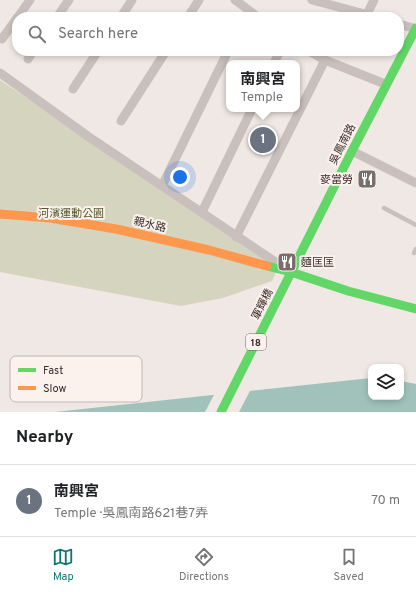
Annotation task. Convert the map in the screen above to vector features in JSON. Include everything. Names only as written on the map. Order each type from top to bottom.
[{"type":"main road","name":"吳鳳南路","points":[[404,50],[416,28]]},
{"type":"main road","name":"吳鳳南路","points":[[291,272],[400,56]]},
{"type":"main road","name":"親水路","points":[[0,214],[50,218],[116,229],[210,250],[291,272],[348,291],[416,309]]},
{"type":"main road","name":"軍輝橋","points":[[221,412],[291,272]]},
{"type":"street","points":[[21,12],[30,0]]},
{"type":"street","points":[[61,12],[69,0]]},
{"type":"street","points":[[124,12],[132,0]]},
{"type":"street","points":[[191,12],[199,0]]},
{"type":"street","points":[[235,0],[246,12]]},
{"type":"street","points":[[312,0],[357,12]]},
{"type":"street","points":[[372,12],[374,0]]},
{"type":"street","points":[[2,39],[12,25]]},
{"type":"street","points":[[404,25],[416,28]]},
{"type":"street","points":[[73,89],[95,56]]},
{"type":"street","points":[[121,122],[163,56]]},
{"type":"street","points":[[162,186],[226,56]]},
{"type":"street","points":[[318,56],[385,84]]},
{"type":"street","points":[[300,109],[325,60]]},
{"type":"street","points":[[0,74],[89,138],[291,272]]},
{"type":"street","points":[[202,212],[251,112]]},
{"type":"street","points":[[236,236],[299,112]]},
{"type":"street","points":[[352,151],[416,183]]},
{"type":"lane","points":[[384,208],[416,225]]},
{"type":"green space","name":"河濱運動公園","points":[[0,80],[279,266],[272,281],[223,298],[181,306],[0,272]]},
{"type":"water","points":[[368,378],[368,400],[404,400],[404,382],[416,384],[416,412],[55,412]]},
{"type":"pier","points":[[251,389],[239,412],[205,412],[215,393]]},
{"type":"traffic: fast","points":[[404,51],[416,28]]},
{"type":"traffic: fast","points":[[221,412],[401,56]]},
{"type":"traffic: fast","points":[[267,266],[291,272],[348,291],[416,309]]},
{"type":"traffic: slow","points":[[0,214],[50,218],[116,229],[209,250],[267,266]]},
{"type":"place","name":"南興宮","points":[[263,140]]},
{"type":"place","name":"麥當勞","points":[[367,179]]},
{"type":"place","name":"麵匡匡","points":[[287,262]]}]
